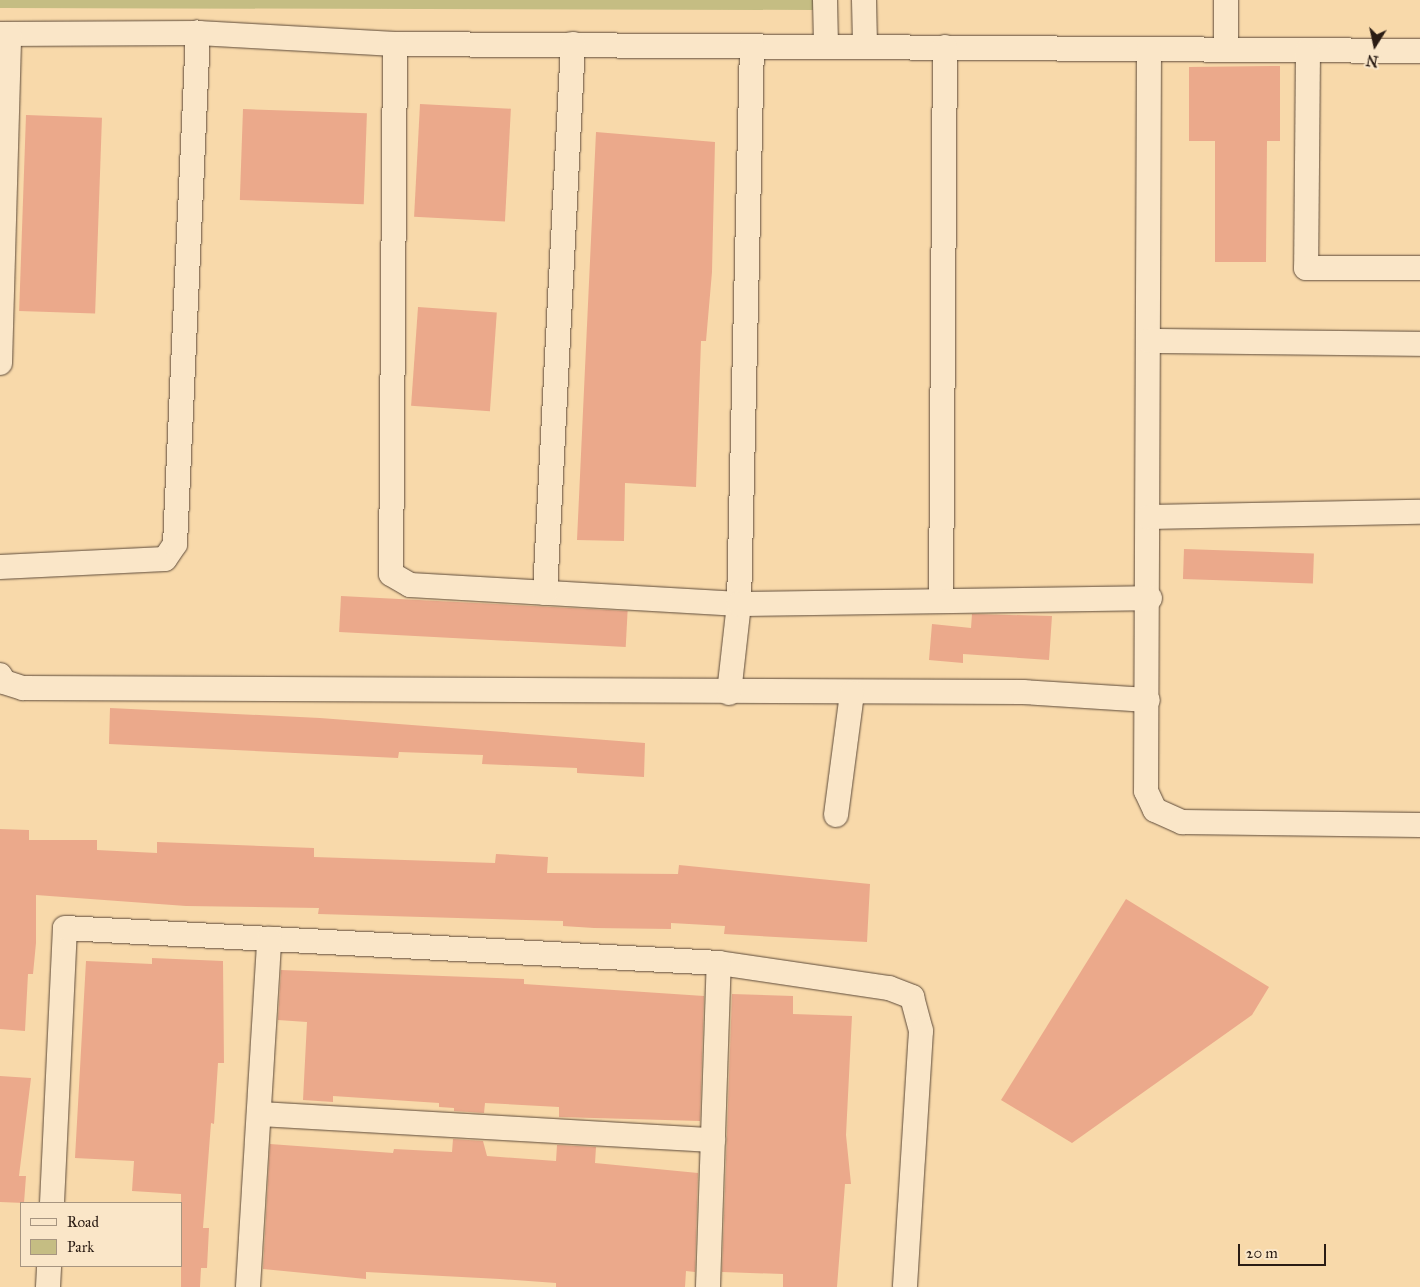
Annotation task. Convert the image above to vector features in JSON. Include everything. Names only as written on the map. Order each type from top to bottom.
[{"type":"street","points":[[825,0],[826,44]]},
{"type":"street","points":[[864,0],[865,45]]},
{"type":"street","points":[[1226,0],[1226,50]]},
{"type":"street","points":[[0,566],[165,560],[175,544],[198,33]]},
{"type":"street","points":[[0,363],[5,34],[198,33],[395,44],[752,46],[826,44],[945,47],[1420,51]]},
{"type":"street","points":[[395,44],[391,574],[410,585],[739,604],[1150,598]]},
{"type":"street","points":[[545,593],[573,44]]},
{"type":"street","points":[[729,693],[739,604],[752,46]]},
{"type":"street","points":[[941,600],[945,47]]},
{"type":"street","points":[[1150,49],[1148,517],[1150,598],[1146,791],[1155,810],[1182,822],[1420,825]]},
{"type":"street","points":[[1308,50],[1306,268],[1420,268]]},
{"type":"street","points":[[1149,341],[1420,344]]},
{"type":"street","points":[[1148,517],[1420,512]]},
{"type":"street","points":[[0,675],[4,682],[23,688],[729,693],[1024,692],[1148,700]]},
{"type":"street","points":[[836,815],[852,693]]},
{"type":"street","points":[[52,1202],[65,928],[719,963],[890,988],[912,997],[921,1031],[905,1287]]},
{"type":"street","points":[[248,1287],[269,939]]},
{"type":"street","points":[[708,1287],[719,963]]},
{"type":"street","points":[[259,1114],[713,1140]]},
{"type":"street","points":[[48,1287],[49,1267]]},
{"type":"green space","points":[[0,0],[813,0],[813,10],[0,8]]},
{"type":"building","points":[[1280,66],[1280,141],[1267,141],[1266,262],[1215,262],[1215,141],[1189,141],[1189,67]]},
{"type":"building","points":[[420,104],[511,109],[505,222],[414,217]]},
{"type":"building","points":[[243,109],[367,113],[364,204],[240,200]]},
{"type":"building","points":[[26,115],[102,118],[95,314],[19,311]]},
{"type":"building","points":[[596,132],[715,142],[712,272],[706,341],[701,341],[696,487],[625,483],[624,541],[577,540]]},
{"type":"building","points":[[418,307],[497,313],[490,411],[411,406]]},
{"type":"building","points":[[1184,549],[1314,554],[1313,584],[1183,579]]},
{"type":"building","points":[[341,596],[628,611],[626,647],[339,632]]},
{"type":"building","points":[[972,614],[1052,616],[1049,660],[963,654],[963,663],[929,660],[932,624],[971,628]]},
{"type":"building","points":[[110,708],[320,718],[645,743],[644,777],[577,773],[577,768],[482,764],[483,755],[399,752],[398,758],[109,744]]},
{"type":"building","points":[[0,829],[29,830],[29,840],[97,840],[97,850],[157,853],[157,842],[314,848],[314,857],[495,863],[496,854],[548,857],[547,873],[678,874],[679,865],[870,884],[867,942],[724,934],[725,926],[671,923],[671,929],[594,928],[563,926],[563,921],[318,914],[319,908],[186,906],[36,895],[36,943],[33,974],[28,974],[25,1031],[0,1029]]},
{"type":"building","points":[[1126,899],[1269,987],[1252,1015],[1072,1143],[1001,1100]]},
{"type":"building","points":[[152,958],[223,961],[224,1063],[218,1063],[214,1124],[211,1123],[203,1228],[209,1228],[207,1268],[201,1268],[200,1287],[181,1287],[181,1194],[132,1191],[134,1161],[75,1158],[86,961],[152,964]]},
{"type":"building","points":[[281,970],[524,979],[524,984],[704,996],[700,1121],[559,1117],[559,1107],[485,1103],[484,1113],[454,1111],[454,1108],[439,1107],[439,1103],[333,1096],[333,1102],[303,1100],[307,1022],[278,1020]]},
{"type":"building","points":[[732,994],[793,996],[793,1014],[852,1016],[846,1135],[851,1184],[845,1184],[837,1287],[783,1287],[783,1274],[722,1272]]},
{"type":"building","points":[[0,1076],[31,1078],[19,1176],[26,1176],[24,1202],[0,1202]]},
{"type":"building","points":[[453,1139],[483,1141],[487,1156],[556,1161],[557,1145],[596,1147],[595,1163],[698,1173],[695,1272],[686,1271],[685,1287],[556,1287],[556,1283],[500,1279],[366,1272],[366,1279],[263,1269],[270,1144],[393,1153],[394,1149],[452,1152]]}]
